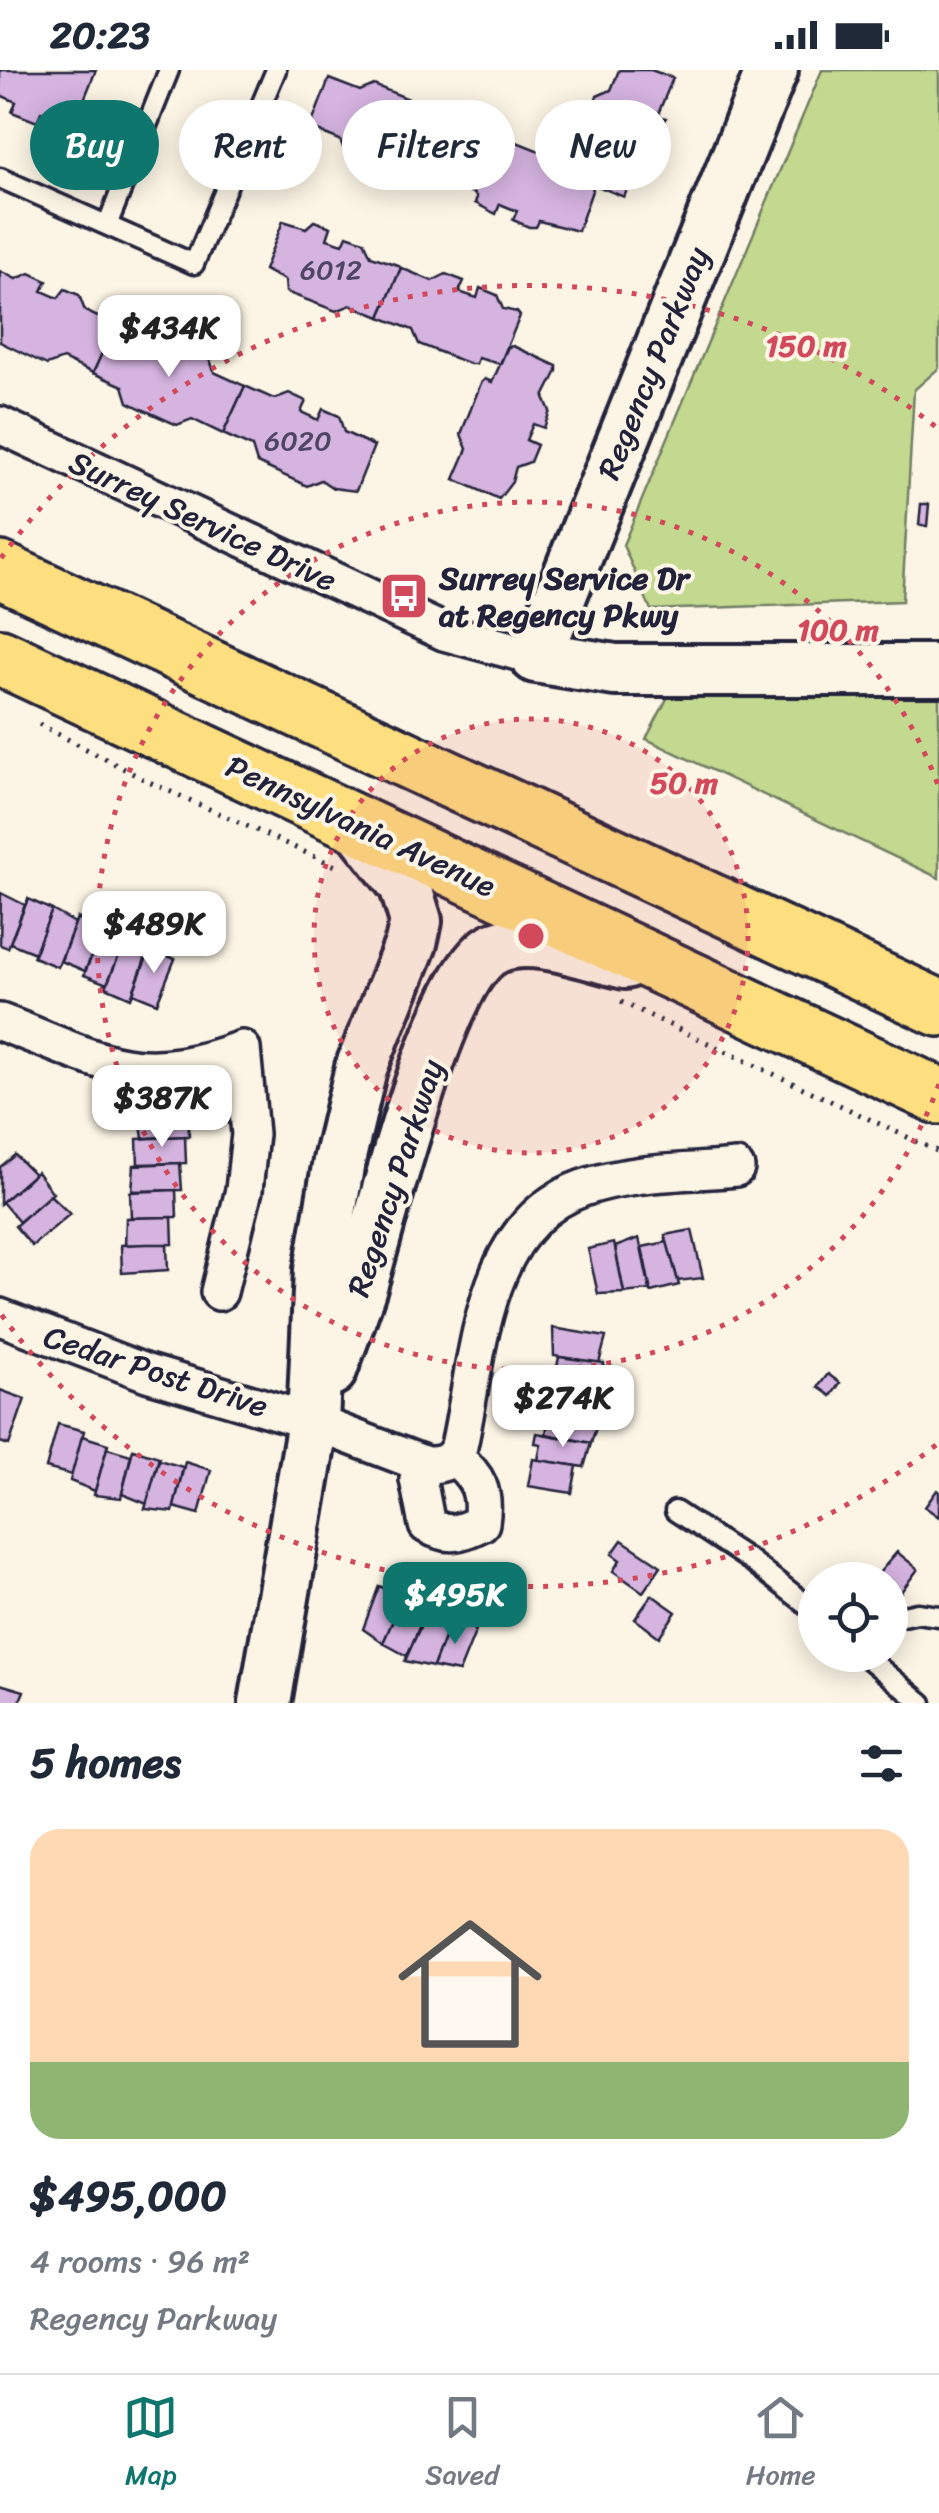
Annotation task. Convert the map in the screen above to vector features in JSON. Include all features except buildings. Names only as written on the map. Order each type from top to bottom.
[{"type":"highway","points":[[0,570],[939,1008]]},
{"type":"highway","name":"Pennsylvania Avenue","points":[[0,657],[355,849],[674,973],[939,1096]]},
{"type":"street","name":"Regency Parkway","points":[[536,657],[772,70]]},
{"type":"street","name":"Surrey Service Drive","points":[[0,425],[444,632],[536,657],[615,670],[939,670]]},
{"type":"street","name":"Regency Parkway","points":[[265,1703],[313,1422],[320,1270],[339,1160],[361,1068],[411,943],[416,920],[406,885],[355,849]]},
{"type":"street","name":"Regency Parkway","points":[[313,1422],[364,1278],[407,1122],[443,1032],[479,960],[498,947],[524,942],[674,973]]},
{"type":"street","points":[[0,1022],[138,1071],[198,1065],[242,1049],[250,1134],[244,1190],[218,1292]]},
{"type":"street","name":"Cedar Post Drive","points":[[0,1317],[147,1373],[440,1461],[491,1289],[517,1241],[547,1210],[584,1187],[736,1168]]},
{"type":"lane","points":[[108,222],[169,70]]},
{"type":"lane","points":[[0,178],[108,222],[194,264],[276,70]]},
{"type":"lane","points":[[675,1510],[738,1551],[798,1598]]},
{"type":"lane","points":[[908,1615],[939,1616]]},
{"type":"lane","points":[[885,1672],[922,1703]]},
{"type":"path","points":[[28,718],[147,781],[355,849]]},
{"type":"path","points":[[606,995],[939,1152]]},
{"type":"green space","points":[[822,70],[939,70],[939,368],[914,390],[902,601],[651,610],[623,545]]},
{"type":"green space","points":[[670,693],[939,694],[939,878],[646,739]]},
{"type":"place","name":"Surrey Service Dr at Regency Pkwy","points":[[404,596]]}]
